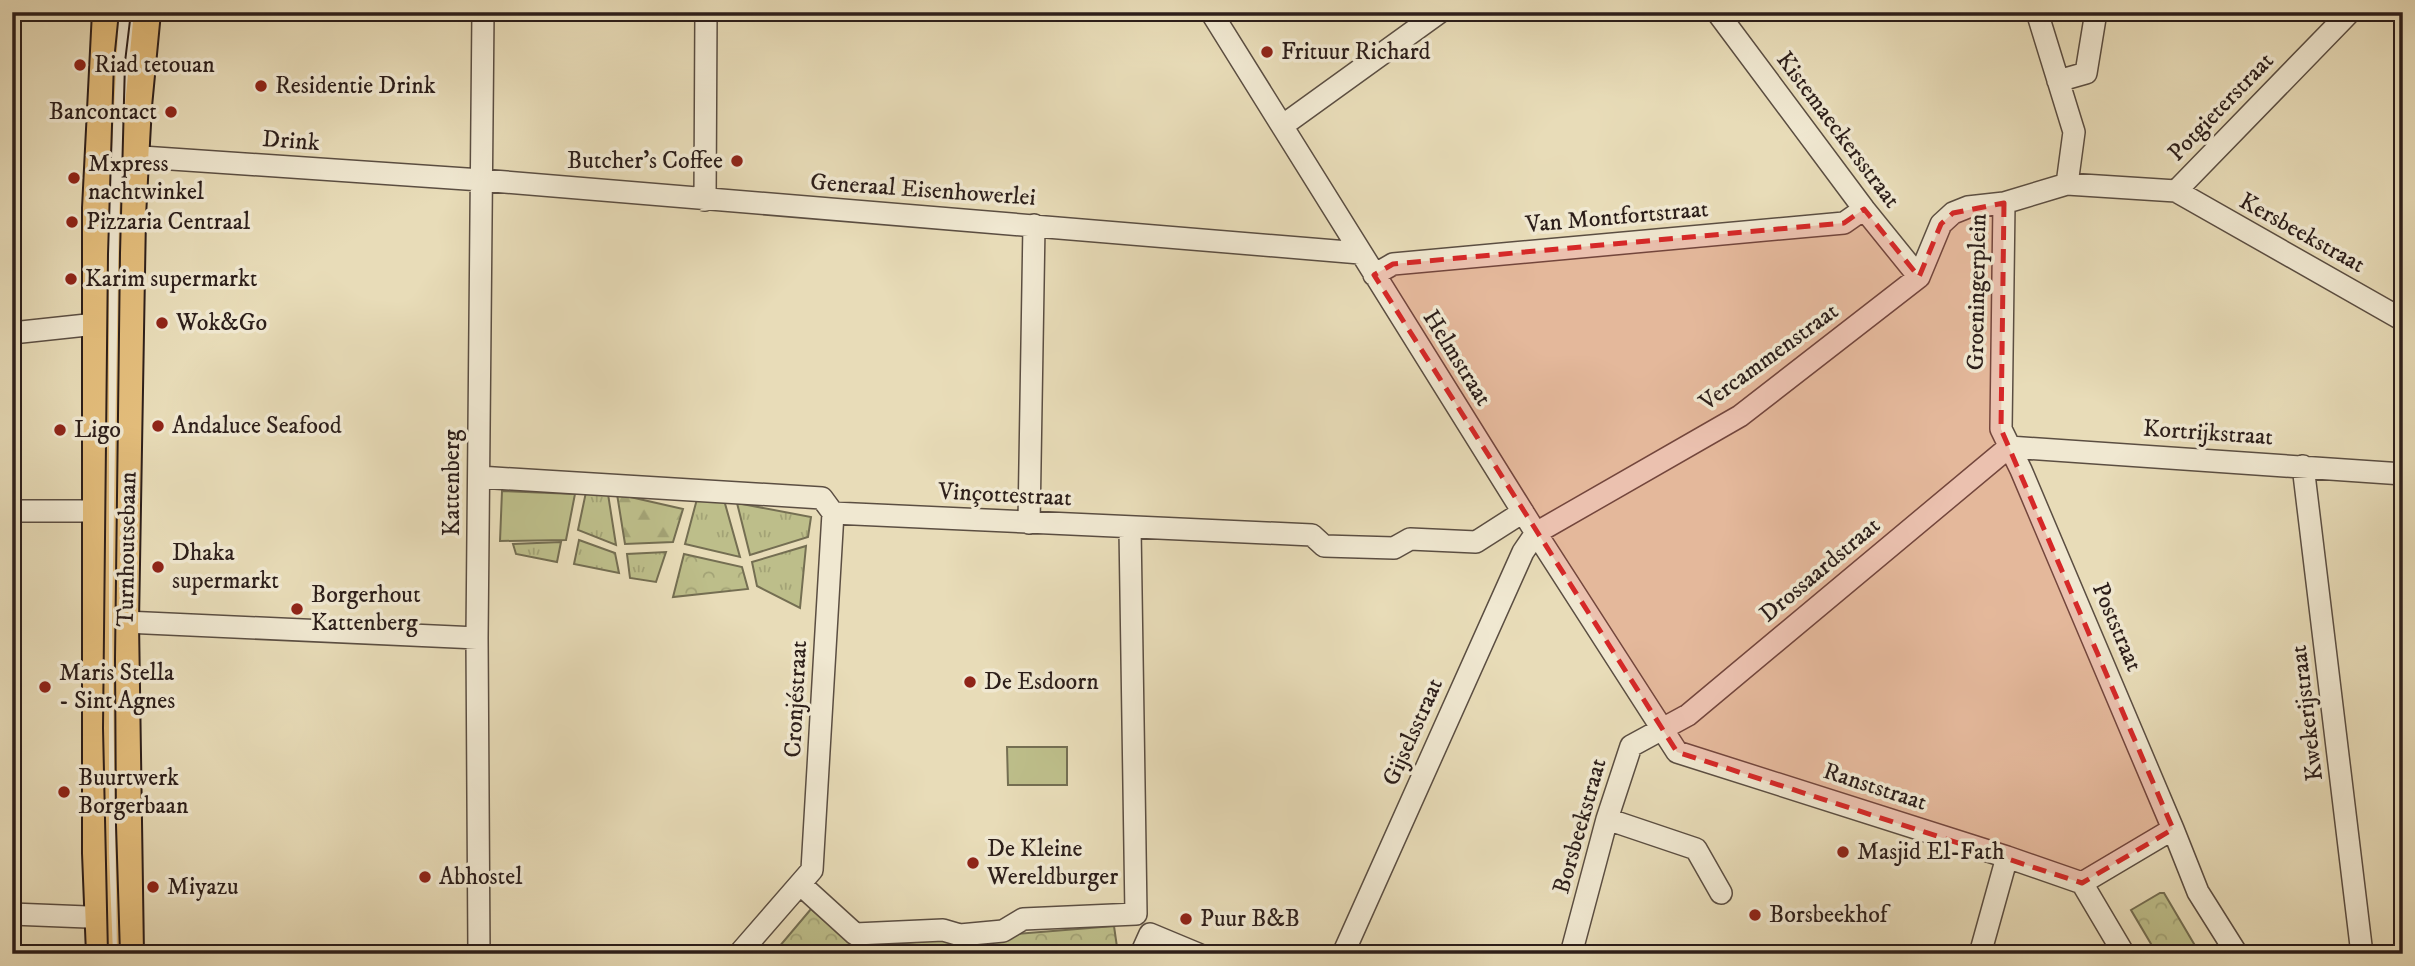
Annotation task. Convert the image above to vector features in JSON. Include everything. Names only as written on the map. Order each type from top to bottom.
[{"type":"main road","name":"Turnhoutsebaan","points":[[100,954],[113,918],[125,622],[132,216],[117,155],[106,12]]},
{"type":"main road","name":"Turnhoutsebaan","points":[[130,954],[113,918],[96,714],[96,208],[117,155],[147,12]]},
{"type":"street","points":[[114,954],[109,714],[117,155],[120,62],[125,12]]},
{"type":"street","name":"Kattenberg","points":[[479,954],[477,638],[483,12]]},
{"type":"street","points":[[705,200],[706,12]]},
{"type":"street","points":[[1282,126],[1440,12]]},
{"type":"street","name":"Kistemaeckersstraat","points":[[1717,12],[1919,277]]},
{"type":"street","points":[[2036,12],[2074,132],[2067,184]]},
{"type":"street","points":[[2058,81],[2086,73],[2096,12]]},
{"type":"street","name":"Potgieterstraat","points":[[2067,184],[2176,191],[2350,12]]},
{"type":"street","name":"Helmstraat","points":[[1220,16],[1282,126],[1360,253],[1661,730]]},
{"type":"street","name":"Drink","points":[[117,155],[481,180]]},
{"type":"street","name":"Generaal Eisenhowerlei","points":[[481,180],[1360,253]]},
{"type":"street","name":"Groeningerplein","points":[[2009,447],[2001,429],[2004,203],[2067,184]]},
{"type":"street","name":"Kersbeekstraat","points":[[2176,191],[2403,320]]},
{"type":"street","name":"Vercammenstraat","points":[[1536,533],[1740,416],[1919,277],[1941,224],[1953,214],[1968,207],[2004,203]]},
{"type":"street","name":"Van Montfortstraat","points":[[1374,275],[1393,264],[1844,223],[1864,208]]},
{"type":"street","points":[[1029,523],[1034,225]]},
{"type":"street","points":[[12,333],[96,324]]},
{"type":"street","name":"Kortrijkstraat","points":[[2009,447],[2403,474]]},
{"type":"street","name":"Drossaardstraat","points":[[1661,730],[1688,715],[2009,447]]},
{"type":"street","name":"Poststraat","points":[[2009,447],[2198,892],[2237,954]]},
{"type":"street","name":"Kwekerijstraat","points":[[2303,466],[2362,954]]},
{"type":"street","name":"Vinçottestraat","points":[[479,477],[822,498],[833,513],[1312,535],[1324,546],[1394,548],[1410,539],[1476,542],[1523,512]]},
{"type":"street","points":[[12,511],[97,512]]},
{"type":"street","name":"Cronjéstraat","points":[[739,954],[813,870],[833,513]]},
{"type":"street","points":[[800,884],[855,934],[943,930],[960,934],[977,933],[1003,931],[1024,919],[1136,914],[1130,527]]},
{"type":"street","name":"Gijselsstraat","points":[[1343,954],[1523,552],[1536,533]]},
{"type":"street","points":[[125,622],[477,638]]},
{"type":"street","name":"Borsbeekstraat","points":[[1571,954],[1607,819],[1631,746],[1661,730]]},
{"type":"street","name":"Ranststraat","points":[[1661,730],[1677,752],[2082,883]]},
{"type":"street","points":[[1607,819],[1696,849],[1721,893]]},
{"type":"street","points":[[2124,954],[2082,883],[2173,829]]},
{"type":"street","points":[[1980,954],[2007,857]]},
{"type":"street","points":[[12,914],[113,918]]},
{"type":"street","points":[[1140,954],[1150,934],[1198,954]]},
{"type":"highlighted area","points":[[2004,203],[2001,429],[2173,829],[2082,883],[1677,752],[1374,275],[1393,264],[1844,223],[1864,209],[1919,277],[1941,224],[1953,213]]},
{"type":"green space","points":[[502,491],[575,494],[566,540],[500,541]]},
{"type":"green space","points":[[586,492],[608,494],[616,545],[578,530]]},
{"type":"green space","points":[[617,494],[683,509],[673,542],[625,544]]},
{"type":"green space","points":[[697,499],[724,500],[740,557],[685,544]]},
{"type":"green space","points":[[737,503],[811,517],[808,537],[750,555]]},
{"type":"green space","points":[[579,540],[615,553],[619,573],[574,564]]},
{"type":"green space","points":[[561,542],[557,562],[516,554],[513,544]]},
{"type":"green space","points":[[806,546],[800,608],[757,586],[752,562]]},
{"type":"green space","points":[[666,552],[656,582],[630,578],[627,554]]},
{"type":"green space","points":[[684,554],[742,567],[748,589],[673,597]]},
{"type":"green space","points":[[1007,747],[1067,747],[1067,785],[1008,785]]},
{"type":"green space","points":[[2164,893],[2200,954],[2157,954],[2131,910]]},
{"type":"green space","points":[[811,909],[855,947],[1114,926],[1118,954],[773,954]]},
{"type":"tram line","points":[[108,954],[103,728],[108,254],[114,61],[119,12]]},
{"type":"tram line","points":[[120,954],[115,659],[120,253],[125,62],[131,12]]},
{"type":"place","name":"Frituur Richard","points":[[1267,52]]},
{"type":"place","name":"Riad tetouan","points":[[80,65]]},
{"type":"place","name":"Residentie Drink","points":[[261,86]]},
{"type":"place","name":"Bancontact","points":[[171,112]]},
{"type":"place","name":"Butcher's Coffee","points":[[737,161]]},
{"type":"place","name":"Mxpress nachtwinkel","points":[[74,178]]},
{"type":"place","name":"Pizzaria Centraal","points":[[72,222]]},
{"type":"place","name":"Karim supermarkt","points":[[71,279]]},
{"type":"place","name":"Wok&Go","points":[[162,323]]},
{"type":"place","name":"Andaluce Seafood","points":[[158,426]]},
{"type":"place","name":"Ligo","points":[[60,430]]},
{"type":"place","name":"Dhaka supermarkt","points":[[158,567]]},
{"type":"place","name":"Borgerhout Kattenberg","points":[[297,609]]},
{"type":"place","name":"De Esdoorn","points":[[970,682]]},
{"type":"place","name":"Maris Stella - Sint Agnes","points":[[45,687]]},
{"type":"place","name":"Buurtwerk Borgerbaan","points":[[64,792]]},
{"type":"place","name":"Masjid El-Fath","points":[[1843,852]]},
{"type":"place","name":"De Kleine Wereldburger","points":[[973,863]]},
{"type":"place","name":"Abhostel","points":[[425,877]]},
{"type":"place","name":"Miyazu","points":[[153,887]]},
{"type":"place","name":"Borsbeekhof","points":[[1755,915]]},
{"type":"place","name":"Puur B&B","points":[[1186,919]]}]
